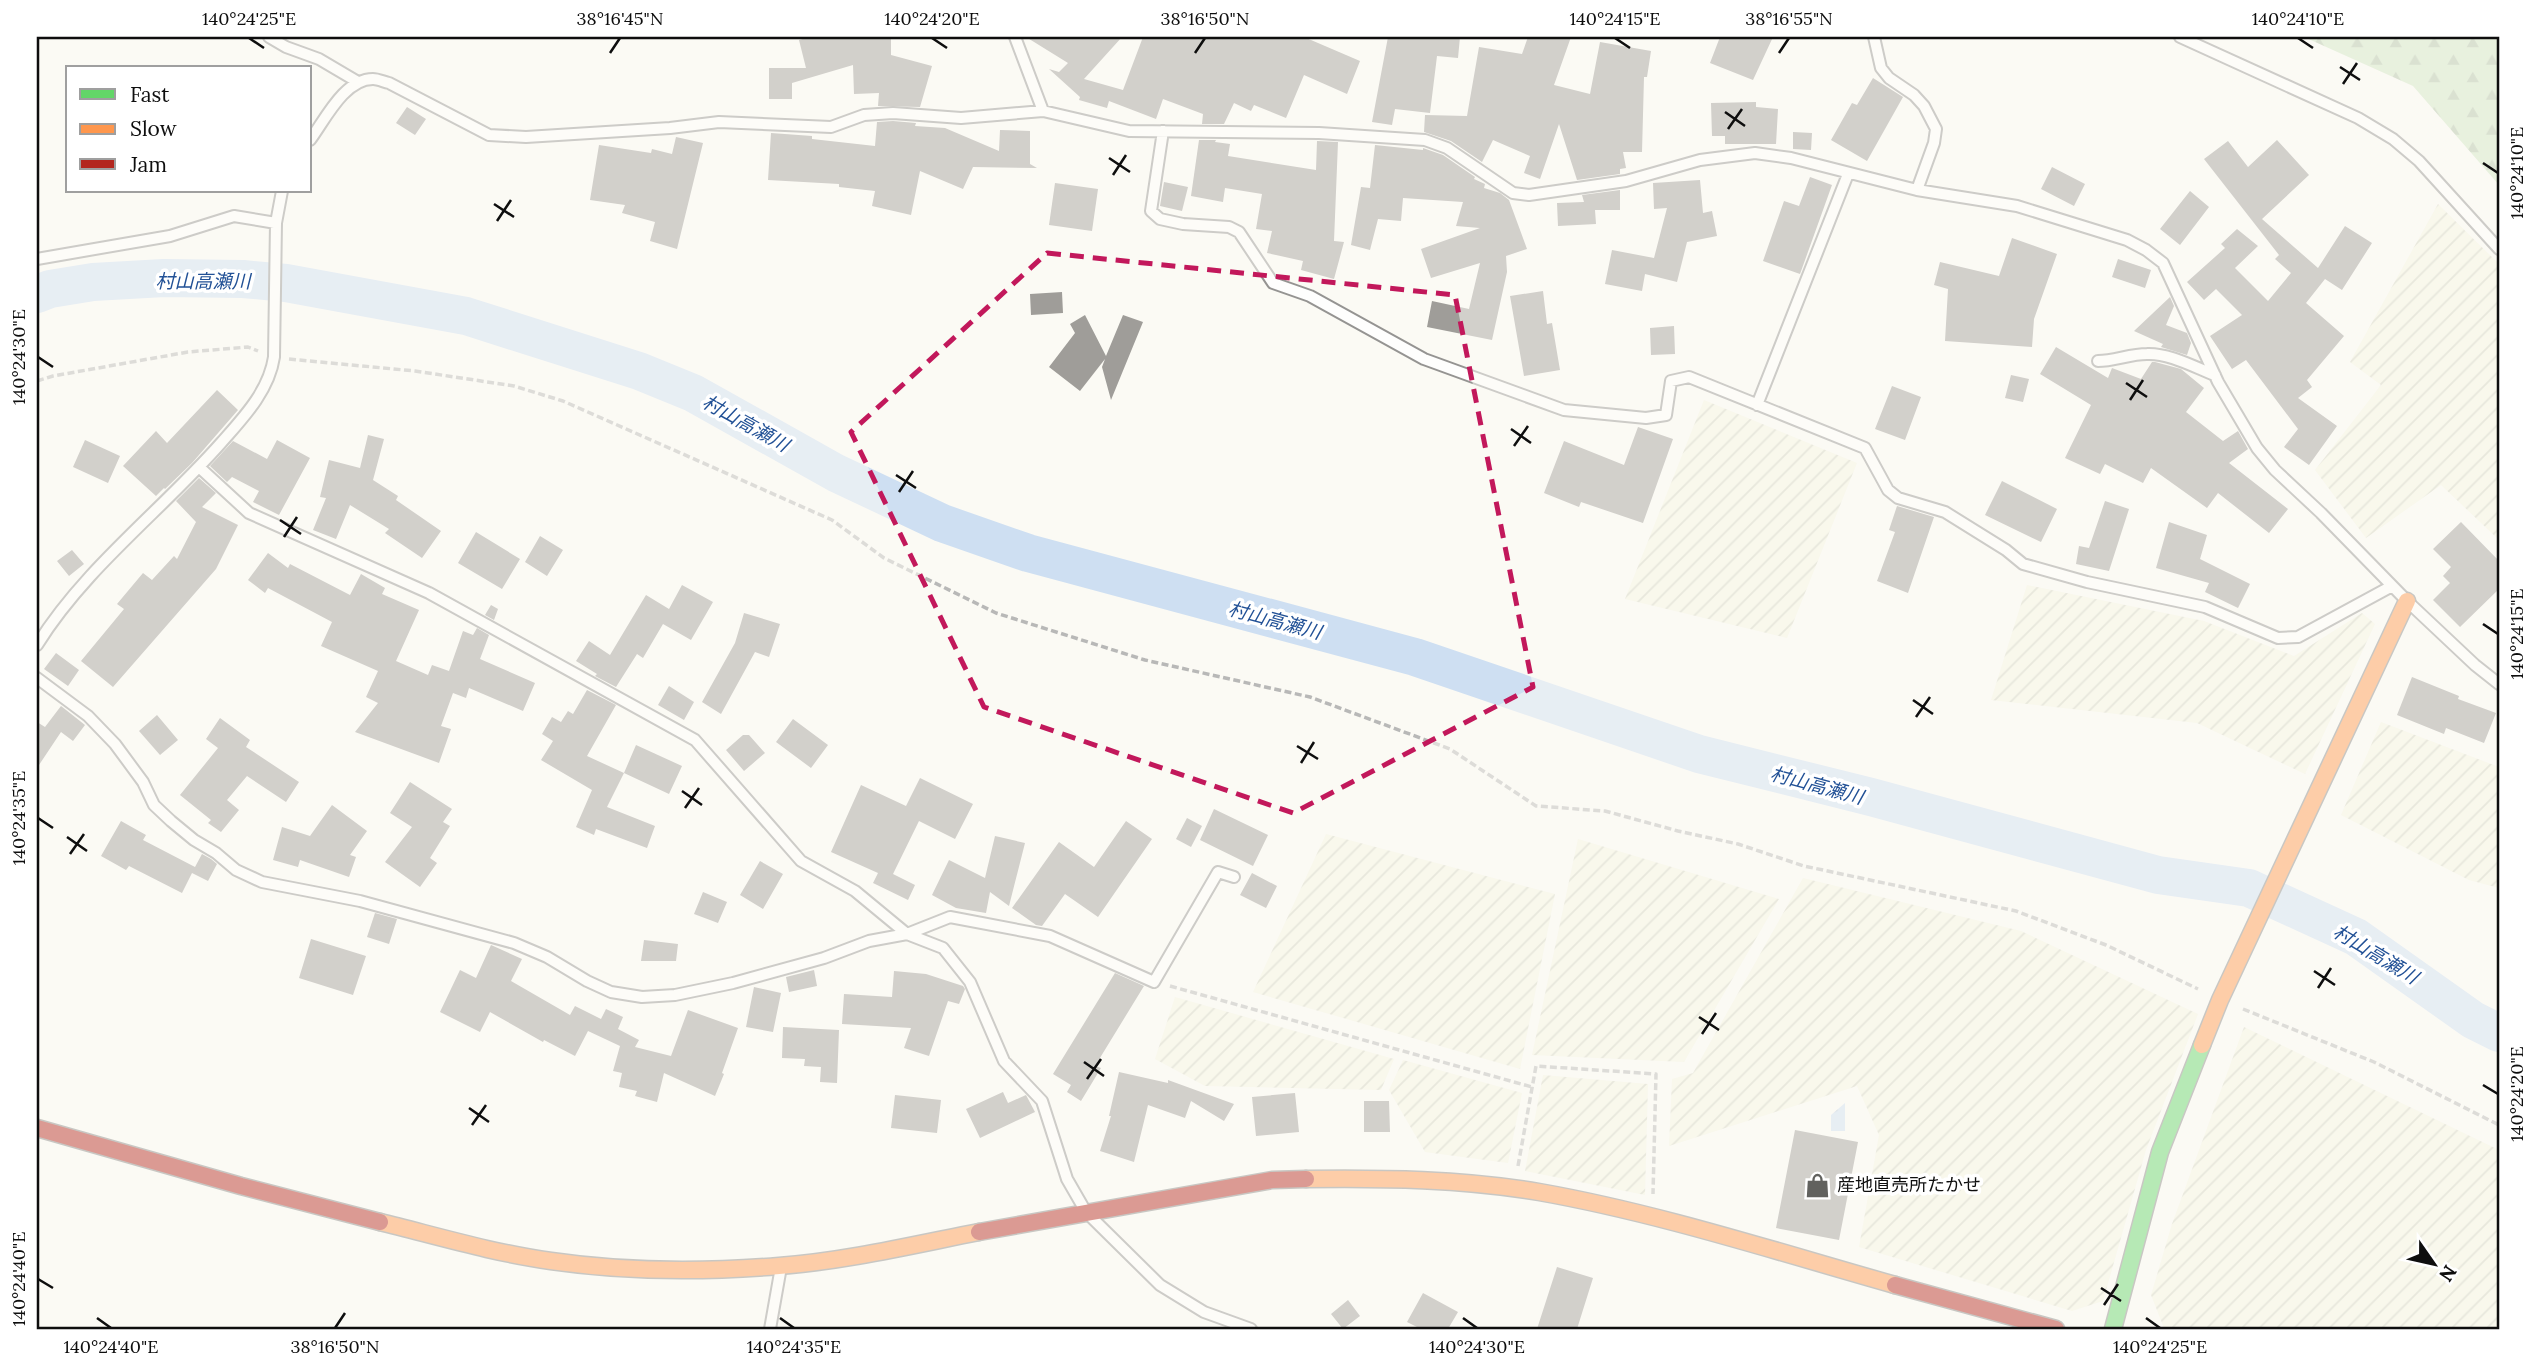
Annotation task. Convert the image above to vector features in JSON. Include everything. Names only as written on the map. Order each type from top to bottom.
[{"type":"street","points":[[2113,1329],[2160,1152],[2220,1000],[2407,601]]},
{"type":"street","points":[[37,1128],[385,1224],[551,1261],[640,1269],[711,1270],[782,1266],[869,1254],[1086,1212],[1272,1181],[1382,1178],[1437,1181],[1514,1189],[1610,1206],[2056,1329]]},
{"type":"lane","points":[[269,37],[286,47],[318,59],[358,82]]},
{"type":"lane","points":[[1015,37],[1042,111]]},
{"type":"lane","points":[[1874,37],[1881,68],[1889,78],[1914,95],[1924,106],[1936,129],[1934,143],[1917,190]]},
{"type":"lane","points":[[2180,37],[2358,118],[2393,139],[2419,162],[2499,249]]},
{"type":"lane","points":[[312,138],[346,91],[358,82],[372,79],[389,83],[489,135],[526,137],[670,128],[719,122],[831,127],[864,115],[893,113],[961,118],[1042,111],[1129,131],[1319,133],[1425,140],[1447,148],[1513,193],[1529,195],[1626,181],[1700,160],[1755,153],[1791,158],[1917,190],[2017,206],[2127,240],[2163,263],[2215,375],[2257,448],[2275,470],[2407,601],[2474,665],[2499,684]]},
{"type":"lane","points":[[1163,131],[1151,211],[1160,219],[1182,224],[1228,227],[1239,232],[1273,283],[1310,296],[1424,359],[1564,410],[1646,418],[1666,415],[1671,381],[1689,377],[1865,448],[1888,490],[1898,498],[1945,512],[2006,550],[2022,564],[2087,582],[2205,607],[2278,638],[2298,636],[2392,586]]},
{"type":"lane","points":[[1757,405],[1848,174]]},
{"type":"lane","points":[[37,645],[60,611],[199,467],[242,418],[264,387],[271,373],[274,357],[276,223],[282,192]]},
{"type":"lane","points":[[37,260],[170,236],[234,216],[276,223]]},
{"type":"lane","points":[[2098,361],[2148,353],[2164,356],[2215,375]]},
{"type":"lane","points":[[199,467],[249,513],[429,593],[695,740],[801,861],[855,891],[907,934],[943,948],[970,982],[1004,1061],[1042,1101],[1067,1179],[1086,1212],[1160,1285],[1204,1312],[1251,1329]]},
{"type":"lane","points":[[37,678],[88,716],[115,744],[143,782],[154,805],[194,840],[216,853],[236,870],[262,882],[360,901],[514,943],[547,957],[611,992],[642,997],[675,995],[733,983],[824,958],[869,941],[907,934],[950,916],[1050,936],[1154,982],[1218,872],[1234,877]]},
{"type":"lane","points":[[770,1329],[782,1266]]},
{"type":"path","points":[[37,381],[200,351],[248,347],[274,357],[415,371],[514,386],[563,401],[832,520],[884,558],[996,612],[1145,660],[1310,697],[1450,749],[1536,806],[1605,811],[1738,844],[1804,866],[2016,911],[2106,945],[2220,1000],[2374,1062],[2499,1125]]},
{"type":"path","points":[[1154,982],[1532,1087]]},
{"type":"path","points":[[1514,1189],[1536,1066],[1656,1074],[1653,1217]]},
{"type":"highlighted area","points":[[1047,253],[1455,295],[1533,687],[1293,813],[984,707],[851,432]]},
{"type":"green space","points":[[2304,37],[2499,37],[2499,185],[2413,86]]},
{"type":"green space","points":[[2438,204],[2499,264],[2499,540],[2441,485],[2366,538],[2315,470],[2381,385],[2350,362]]},
{"type":"green space","points":[[1704,400],[1857,463],[1787,638],[1625,599]]},
{"type":"green space","points":[[2027,585],[2204,621],[2294,656],[2362,613],[2375,624],[2305,774],[2197,723],[1991,700]]},
{"type":"green space","points":[[2381,722],[2499,767],[2499,888],[2469,880],[2341,815]]},
{"type":"green space","points":[[1326,834],[1555,894],[1520,1069],[1253,992]]},
{"type":"green space","points":[[1578,839],[1779,899],[1684,1062],[1532,1055]]},
{"type":"green space","points":[[1803,878],[2021,931],[2198,1014],[2146,1150],[2103,1301],[2072,1311],[1859,1247],[1879,1135],[1857,1086],[1669,1146],[1672,1079],[1693,1073]]},
{"type":"green space","points":[[1175,997],[1394,1059],[1381,1090],[1205,1086],[1155,1059]]},
{"type":"green space","points":[[2244,1027],[2499,1150],[2499,1329],[2164,1328],[2151,1295],[2172,1224]]},
{"type":"green space","points":[[1403,1060],[1522,1093],[1508,1163],[1425,1152],[1389,1090]]},
{"type":"green space","points":[[1543,1075],[1648,1084],[1645,1195],[1525,1171]]},
{"type":"water","points":[[1845,1103],[1845,1131],[1831,1131],[1831,1115]]},
{"type":"building","points":[[810,37],[891,37],[891,55],[932,66],[920,107],[878,106],[879,93],[854,94],[853,65],[792,83],[792,99],[769,99],[769,68],[806,68],[799,40]]},
{"type":"building","points":[[1026,37],[1122,37],[1084,79],[1123,90],[1143,37],[1304,37],[1360,61],[1347,94],[1304,75],[1286,118],[1254,105],[1251,111],[1234,103],[1224,124],[1202,124],[1203,114],[1163,99],[1156,119],[1109,101],[1107,108],[1079,100],[1080,97],[1049,69],[1059,72],[1068,63]]},
{"type":"building","points":[[1388,37],[1460,37],[1458,58],[1437,56],[1430,113],[1395,109],[1392,125],[1372,122]]},
{"type":"building","points":[[1528,37],[1571,37],[1554,85],[1590,94],[1600,42],[1651,51],[1647,77],[1644,77],[1642,152],[1623,152],[1626,168],[1620,169],[1620,174],[1577,180],[1559,124],[1540,179],[1524,173],[1530,156],[1493,140],[1482,162],[1451,141],[1424,132],[1425,115],[1467,116],[1479,47],[1522,54]]},
{"type":"building","points":[[1720,37],[1773,37],[1753,80],[1710,63]]},
{"type":"building","points":[[1873,78],[1903,97],[1867,161],[1831,140],[1852,103],[1857,105]]},
{"type":"building","points":[[1756,102],[1756,107],[1778,109],[1776,144],[1725,144],[1725,136],[1712,136],[1711,103]]},
{"type":"building","points":[[407,107],[426,119],[415,135],[396,123]]},
{"type":"building","points":[[893,121],[945,128],[999,151],[1000,130],[1030,131],[1030,164],[1037,168],[973,167],[963,189],[920,171],[911,215],[872,206],[875,191],[839,187],[839,184],[768,180],[771,133],[812,136],[812,139],[875,146],[877,122]]},
{"type":"building","points":[[1793,132],[1812,133],[1811,150],[1793,149]]},
{"type":"building","points":[[676,137],[703,143],[677,249],[650,241],[655,222],[622,213],[625,205],[590,200],[599,145],[651,153],[652,149],[672,154]]},
{"type":"building","points":[[1199,140],[1216,140],[1215,142],[1230,144],[1228,156],[1316,170],[1317,141],[1338,142],[1334,241],[1344,242],[1334,279],[1301,270],[1303,261],[1267,253],[1272,231],[1256,229],[1262,194],[1225,188],[1223,202],[1191,196]]},
{"type":"building","points":[[2277,140],[2309,175],[2262,219],[2318,268],[2345,226],[2372,243],[2342,290],[2325,279],[2306,303],[2344,336],[2307,380],[2312,387],[2298,398],[2337,426],[2309,465],[2284,447],[2298,429],[2246,360],[2232,369],[2210,336],[2242,315],[2216,289],[2204,300],[2187,282],[2225,248],[2221,244],[2237,229],[2258,246],[2235,268],[2268,301],[2291,273],[2275,259],[2279,255],[2204,159],[2228,141],[2248,167]]},
{"type":"building","points":[[1375,145],[1423,148],[1443,155],[1475,177],[1474,179],[1485,184],[1484,188],[1500,193],[1509,200],[1527,249],[1506,256],[1507,272],[1492,340],[1427,327],[1432,301],[1469,309],[1480,263],[1431,278],[1421,249],[1480,228],[1456,226],[1463,202],[1403,198],[1401,221],[1378,219],[1370,250],[1351,245],[1361,187],[1370,188]]},
{"type":"building","points":[[2052,167],[2085,184],[2074,206],[2041,189]]},
{"type":"building","points":[[1810,177],[1832,185],[1800,274],[1763,261],[1784,201],[1799,206]]},
{"type":"building","points":[[1700,180],[1703,213],[1712,211],[1717,236],[1687,242],[1677,282],[1645,274],[1642,291],[1605,284],[1612,250],[1654,258],[1667,208],[1654,209],[1653,183]]},
{"type":"building","points":[[1164,182],[1188,187],[1182,211],[1160,206]]},
{"type":"building","points":[[1055,183],[1098,189],[1092,231],[1049,225]]},
{"type":"building","points":[[1620,190],[1620,210],[1595,210],[1596,224],[1558,226],[1557,203],[1584,202],[1582,195]]},
{"type":"building","points":[[2190,191],[2209,207],[2180,245],[2160,229]]},
{"type":"building","points":[[2012,238],[2057,254],[2034,319],[2032,347],[1945,341],[1948,289],[1934,285],[1940,262],[1999,276]]},
{"type":"building","points":[[2118,259],[2151,270],[2145,288],[2112,277]]},
{"type":"building","points":[[1543,291],[1547,324],[1552,323],[1560,370],[1524,376],[1510,296]]},
{"type":"building","points":[[1062,292],[1063,313],[1031,315],[1030,294]]},
{"type":"building","points":[[2170,297],[2174,306],[2166,325],[2187,333],[2191,343],[2187,355],[2161,347],[2163,344],[2134,331]]},
{"type":"building","points":[[1085,315],[1106,356],[1123,315],[1143,322],[1111,400],[1102,367],[1105,359],[1080,391],[1049,367],[1075,333],[1070,324]]},
{"type":"building","points":[[1674,326],[1675,354],[1651,355],[1650,328]]},
{"type":"building","points":[[2056,347],[2108,378],[2112,368],[2141,379],[2152,362],[2181,369],[2204,388],[2186,412],[2223,441],[2238,431],[2248,449],[2229,463],[2288,509],[2269,533],[2218,493],[2207,508],[2151,468],[2143,483],[2105,464],[2100,474],[2065,458],[2091,405],[2040,374]]},
{"type":"building","points":[[2011,375],[2029,379],[2023,402],[2005,398]]},
{"type":"building","points":[[1892,386],[1921,397],[1905,440],[1875,429]]},
{"type":"building","points":[[217,390],[238,410],[192,463],[156,496],[123,466],[156,431],[167,443]]},
{"type":"building","points":[[1638,427],[1673,439],[1643,523],[1581,502],[1579,507],[1544,493],[1564,441],[1624,465]]},
{"type":"building","points":[[368,435],[384,439],[373,480],[398,496],[396,500],[441,531],[422,558],[385,533],[389,529],[350,505],[336,539],[313,530],[326,498],[320,497],[329,460],[360,468]]},
{"type":"building","points":[[85,440],[120,456],[108,483],[73,467]]},
{"type":"building","points":[[277,440],[310,458],[279,515],[253,502],[259,491],[232,477],[227,482],[210,466],[233,441],[267,459]]},
{"type":"building","points":[[199,478],[216,493],[202,507],[238,525],[216,569],[113,687],[81,661],[124,609],[117,604],[143,573],[152,580],[174,556],[177,559],[196,522],[176,501]]},
{"type":"building","points":[[2002,481],[2057,509],[2041,542],[1985,515]]},
{"type":"building","points":[[2105,501],[2129,509],[2109,571],[2076,564],[2079,546],[2089,548]]},
{"type":"building","points":[[1897,506],[1934,517],[1908,593],[1877,581],[1895,532],[1889,530]]},
{"type":"building","points":[[2169,522],[2207,535],[2200,559],[2250,584],[2238,608],[2205,592],[2209,583],[2156,568]]},
{"type":"building","points":[[2461,522],[2499,561],[2499,589],[2460,627],[2433,600],[2450,583],[2443,576],[2451,567],[2433,549]]},
{"type":"building","points":[[476,532],[520,559],[502,589],[458,563]]},
{"type":"building","points":[[540,536],[563,550],[547,576],[525,562]]},
{"type":"building","points":[[72,550],[84,564],[69,576],[57,561]]},
{"type":"building","points":[[268,553],[288,568],[290,564],[350,595],[361,574],[385,588],[382,594],[419,610],[396,661],[428,675],[432,665],[449,671],[463,631],[473,635],[477,628],[489,635],[480,659],[535,683],[523,711],[469,688],[466,698],[453,693],[441,726],[451,729],[439,763],[355,732],[378,703],[366,697],[378,671],[321,646],[332,622],[268,588],[265,593],[248,580]]},
{"type":"building","points":[[682,585],[713,602],[691,640],[663,624],[643,658],[637,654],[616,687],[595,676],[597,674],[576,661],[589,641],[610,655],[646,595],[669,609]]},
{"type":"building","points":[[491,605],[498,609],[494,620],[485,615]]},
{"type":"building","points":[[744,613],[780,624],[769,657],[755,652],[721,714],[702,702],[735,643]]},
{"type":"building","points":[[56,653],[79,670],[68,686],[44,669]]},
{"type":"building","points":[[2412,677],[2459,696],[2458,699],[2496,713],[2484,743],[2446,728],[2444,734],[2397,715]]},
{"type":"building","points":[[669,686],[694,702],[684,720],[658,705]]},
{"type":"building","points":[[587,690],[616,705],[587,756],[624,773],[607,807],[655,826],[647,848],[596,829],[594,835],[576,827],[592,790],[541,760],[553,741],[542,734],[552,717],[561,722],[568,711],[573,714]]},
{"type":"building","points":[[61,706],[85,725],[73,741],[61,732],[37,768],[37,722],[45,727]]},
{"type":"building","points":[[157,715],[178,740],[160,755],[139,731]]},
{"type":"building","points":[[220,718],[250,740],[246,747],[299,782],[286,802],[247,776],[227,800],[239,810],[221,832],[208,823],[211,820],[180,795],[218,748],[206,739]]},
{"type":"building","points":[[793,719],[828,745],[811,768],[776,742]]},
{"type":"building","points":[[743,735],[749,735],[765,753],[744,771],[726,750]]},
{"type":"building","points":[[636,745],[682,766],[669,794],[624,773]]},
{"type":"building","points":[[920,778],[973,804],[955,839],[919,821],[893,874],[915,885],[908,900],[873,883],[878,873],[831,852],[861,785],[906,806]]},
{"type":"building","points":[[410,782],[452,809],[443,822],[450,826],[430,858],[437,863],[420,887],[385,862],[412,827],[390,813]]},
{"type":"building","points":[[332,805],[367,831],[350,855],[356,857],[349,877],[300,860],[298,867],[273,860],[282,827],[310,836]]},
{"type":"building","points":[[1214,809],[1268,835],[1253,866],[1200,840]]},
{"type":"building","points":[[1187,818],[1202,826],[1191,847],[1176,839]]},
{"type":"building","points":[[121,821],[146,835],[143,840],[195,867],[202,854],[211,859],[217,864],[208,881],[192,873],[182,893],[129,866],[126,870],[101,856]]},
{"type":"building","points":[[1126,821],[1152,839],[1098,917],[1065,894],[1042,926],[1036,925],[1012,908],[1059,842],[1094,867]]},
{"type":"building","points":[[995,836],[1025,843],[1009,906],[990,892],[986,913],[956,908],[932,895],[949,860],[985,878]]},
{"type":"building","points":[[760,861],[783,874],[763,909],[740,895]]},
{"type":"building","points":[[1252,873],[1277,886],[1266,908],[1240,895]]},
{"type":"building","points":[[703,892],[727,902],[718,923],[694,914]]},
{"type":"building","points":[[375,913],[397,919],[389,944],[367,937]]},
{"type":"building","points":[[311,939],[366,956],[353,995],[299,978]]},
{"type":"building","points":[[644,940],[678,944],[676,961],[641,961]]},
{"type":"building","points":[[491,945],[522,959],[511,981],[570,1015],[575,1006],[601,1019],[606,1009],[623,1017],[618,1029],[639,1040],[635,1047],[671,1056],[688,1010],[738,1028],[715,1096],[664,1073],[657,1102],[635,1096],[637,1091],[619,1087],[622,1073],[613,1071],[620,1046],[588,1031],[575,1056],[544,1040],[543,1042],[490,1012],[480,1032],[440,1012],[460,970],[476,978]]},
{"type":"building","points":[[814,970],[817,986],[789,992],[786,977]]},
{"type":"building","points":[[894,971],[926,974],[965,989],[959,1004],[948,1001],[929,1056],[904,1048],[911,1028],[842,1024],[844,994],[892,997]]},
{"type":"building","points":[[1115,973],[1144,986],[1095,1066],[1101,1068],[1081,1101],[1067,1092],[1071,1085],[1053,1074]]},
{"type":"building","points":[[754,987],[781,993],[773,1032],[746,1027]]},
{"type":"building","points":[[783,1027],[839,1030],[837,1083],[820,1082],[821,1067],[804,1066],[805,1059],[782,1058]]},
{"type":"building","points":[[1119,1072],[1168,1083],[1168,1080],[1234,1104],[1224,1121],[1191,1101],[1185,1118],[1148,1105],[1134,1162],[1100,1151],[1111,1116]]},
{"type":"building","points":[[1003,1092],[1008,1103],[1026,1095],[1035,1112],[980,1138],[966,1109]]},
{"type":"building","points":[[1295,1093],[1299,1132],[1256,1136],[1252,1097]]},
{"type":"building","points":[[895,1095],[941,1100],[937,1133],[891,1128]]},
{"type":"building","points":[[1364,1101],[1389,1101],[1390,1132],[1364,1132]]},
{"type":"building","name":"産地直売所たかせ","points":[[1795,1130],[1858,1142],[1839,1240],[1776,1228]]},
{"type":"building","points":[[1557,1267],[1593,1278],[1577,1329],[1537,1329]]},
{"type":"building","points":[[1423,1293],[1458,1312],[1448,1329],[1421,1329],[1407,1322]]},
{"type":"building","points":[[1348,1300],[1360,1316],[1343,1329],[1331,1314]]},
{"type":"waterway","name":"村山高瀬川","points":[[37,294],[50,289],[93,282],[164,278],[243,279],[286,283],[466,316],[639,371],[693,393],[836,473],[942,523],[1028,553],[1415,657],[1699,754],[1871,797],[2158,875],[2249,888],[2356,937],[2473,1020],[2499,1033]]},
{"type":"traffic: fast","points":[[2113,1329],[2160,1152],[2202,1045]]},
{"type":"traffic: slow","points":[[2202,1045],[2220,1000],[2407,601]]},
{"type":"traffic: slow","points":[[1306,1179],[1423,1180],[1539,1192],[1673,1222],[1895,1285]]},
{"type":"traffic: slow","points":[[380,1222],[529,1258],[579,1265],[665,1270],[804,1264],[979,1232]]},
{"type":"traffic: jam","points":[[37,1128],[380,1222]]},
{"type":"traffic: jam","points":[[979,1232],[1272,1180],[1306,1179]]},
{"type":"traffic: jam","points":[[1895,1285],[2056,1329]]},
{"type":"place","name":"産地直売所たかせ","points":[[1817,1185]]}]
